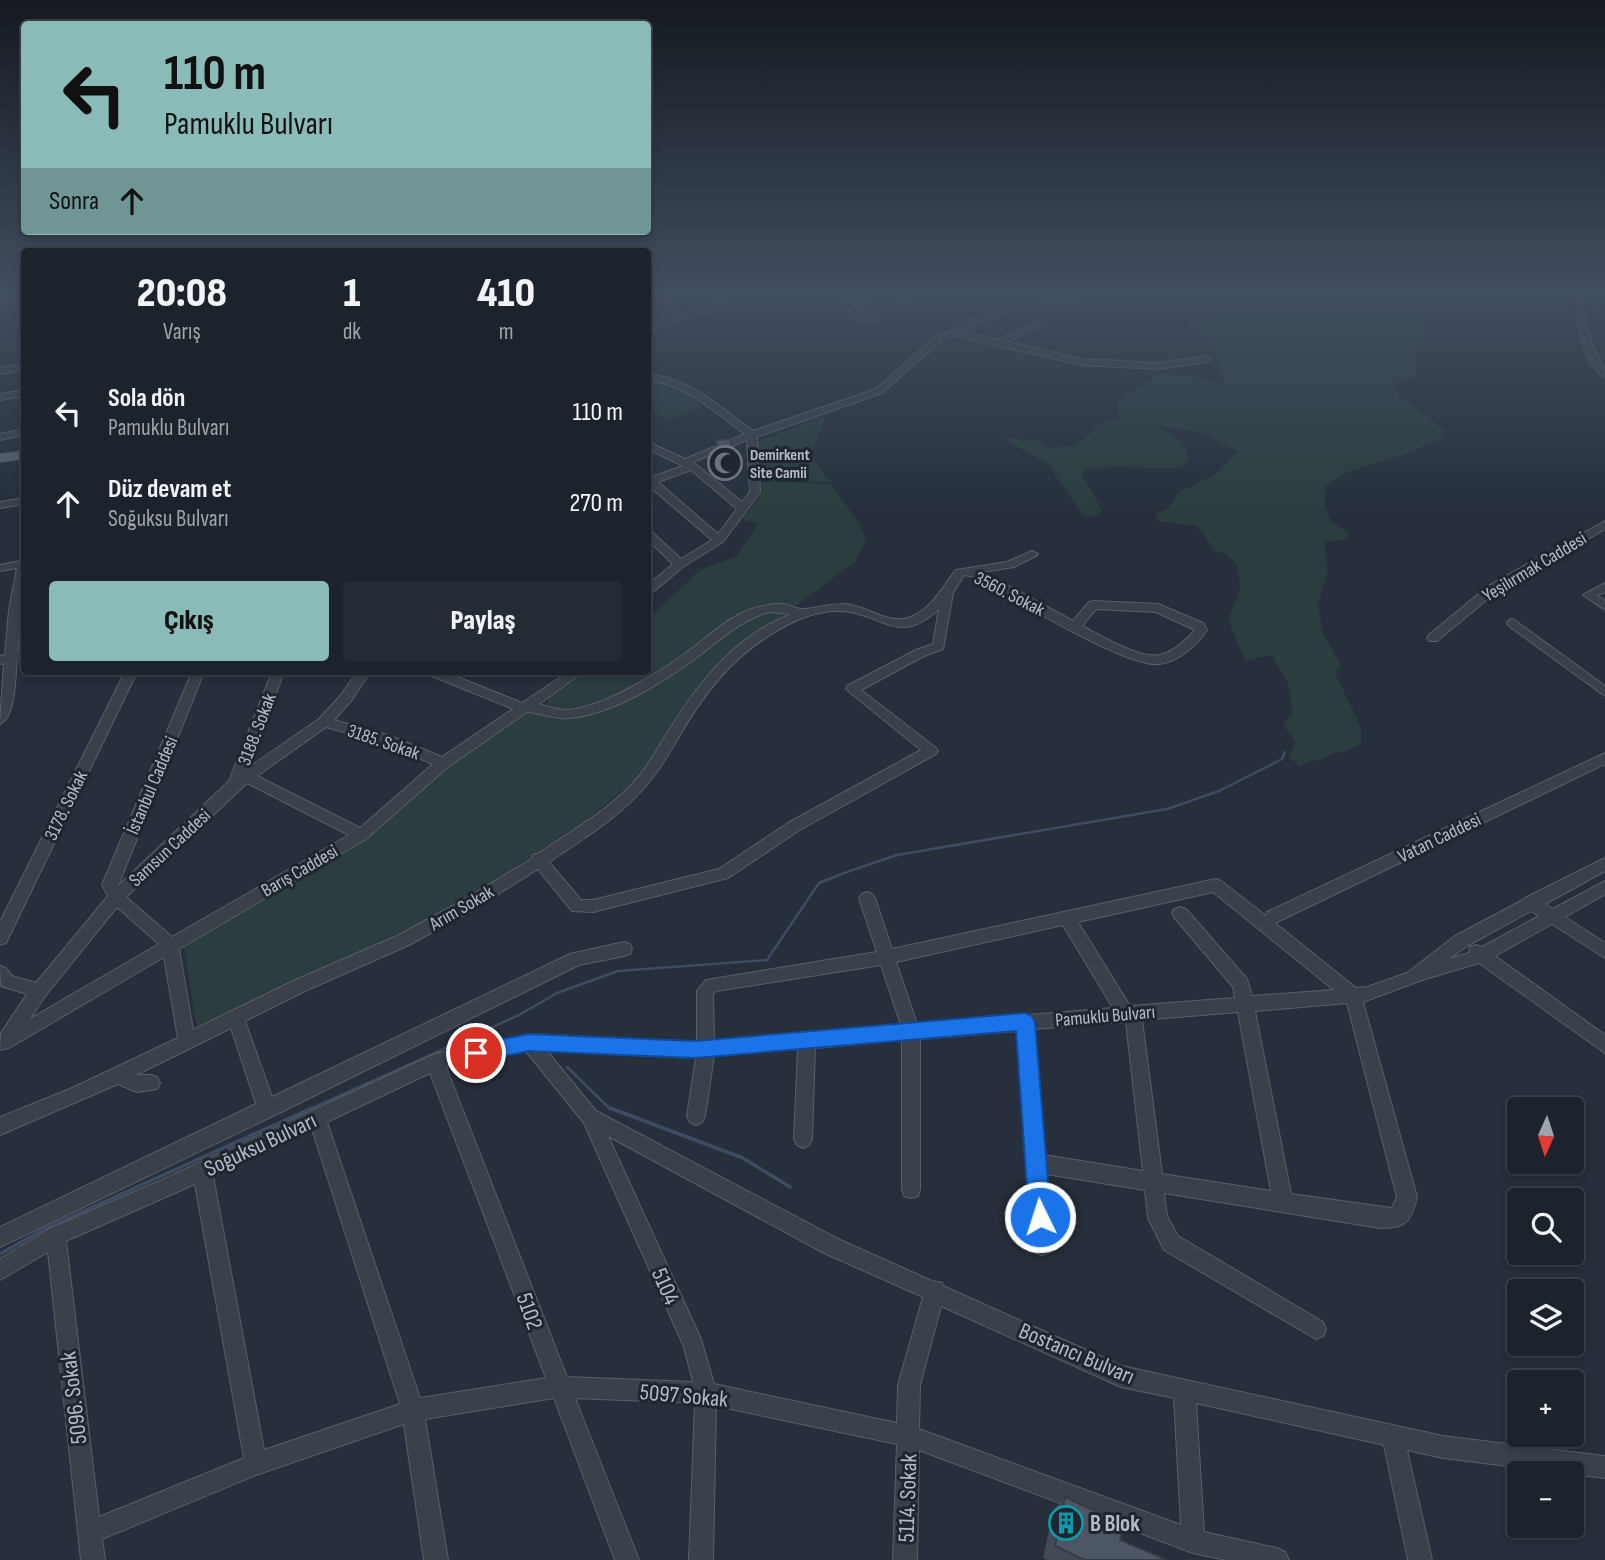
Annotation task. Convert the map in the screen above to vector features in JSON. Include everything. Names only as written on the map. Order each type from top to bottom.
[{"type":"main road","points":[[0,458],[21,455]]},
{"type":"main road","points":[[0,464],[21,461]]},
{"type":"street","points":[[651,480],[752,435],[879,391],[907,366]]},
{"type":"street","points":[[1123,366],[1158,366]]},
{"type":"street","points":[[0,371],[21,368]]},
{"type":"street","points":[[651,377],[662,377],[680,383],[752,435]]},
{"type":"street","points":[[0,397],[21,394]]},
{"type":"street","points":[[0,437],[21,433]]},
{"type":"street","points":[[651,588],[680,564],[719,540],[755,492],[752,435]]},
{"type":"street","points":[[651,446],[688,464],[743,508]]},
{"type":"street","points":[[651,483],[719,540]]},
{"type":"street","points":[[0,505],[21,502]]},
{"type":"street","name":"Yeşilırmak Caddesi","points":[[1433,638],[1492,589],[1605,524]]},
{"type":"street","points":[[651,537],[680,564]]},
{"type":"street","name":"3560. Sokak","points":[[967,572],[976,568],[1010,565],[1032,554]]},
{"type":"street","points":[[0,568],[21,564]]},
{"type":"street","points":[[538,859],[577,907],[593,906],[723,874],[793,827],[931,751],[852,689],[920,653],[939,646],[947,593],[956,576],[967,572]]},
{"type":"street","name":"3560. Sokak","points":[[967,572],[978,575],[1126,653],[1148,660],[1171,656],[1201,630],[1199,626],[1164,609],[1093,605],[1075,626]]},
{"type":"street","points":[[1605,587],[1589,595],[1605,606]]},
{"type":"street","name":"Arım Sokak","points":[[0,1126],[118,1076],[303,984],[368,958],[472,903],[593,822],[646,778],[683,719],[731,657],[769,630],[801,613],[827,609],[854,609],[885,622],[905,624],[927,612],[947,593]]},
{"type":"street","points":[[542,702],[562,714],[594,709],[639,688],[684,661],[738,620],[769,608],[783,606],[801,613]]},
{"type":"street","points":[[0,614],[20,608]]},
{"type":"street","points":[[0,719],[8,699],[5,659],[20,608]]},
{"type":"street","points":[[1513,623],[1605,692]]},
{"type":"street","name":"3178. Sokak","points":[[0,938],[130,675]]},
{"type":"street","name":"İstanbul Caddesi","points":[[116,897],[110,885],[197,675]]},
{"type":"street","name":"3188. Sokak","points":[[240,780],[277,675]]},
{"type":"street","name":"Samsun Caddesi","points":[[2,1045],[39,991],[116,897],[240,780],[324,722],[362,675]]},
{"type":"street","points":[[440,675],[523,708]]},
{"type":"street","name":"Barış Caddesi","points":[[2,1045],[170,944],[361,835],[443,763],[523,708],[542,702],[559,677]]},
{"type":"street","name":"3185. Sokak","points":[[324,722],[383,738],[443,763]]},
{"type":"street","name":"Vatan Caddesi","points":[[1273,917],[1605,758]]},
{"type":"street","points":[[240,780],[361,835]]},
{"type":"street","name":"Pamuklu Bulvarı","points":[[529,1042],[706,1049],[1367,994],[1413,978],[1461,941],[1605,864]]},
{"type":"street","points":[[696,1116],[706,1049],[705,991],[712,985],[887,957],[1216,885],[1353,995],[1407,1197],[1404,1210],[1396,1218],[1380,1218],[1036,1163]]},
{"type":"street","points":[[1413,978],[1481,956],[1605,887]]},
{"type":"street","points":[[116,897],[170,944],[187,1043]]},
{"type":"street","points":[[867,898],[911,1031],[911,1189]]},
{"type":"street","points":[[1530,902],[1605,951]]},
{"type":"street","points":[[1180,913],[1241,984],[1283,1203]]},
{"type":"street","points":[[1068,917],[1129,1013],[1158,1218],[1171,1243],[1316,1329]]},
{"type":"street","points":[[1461,941],[1605,1045]]},
{"type":"street","points":[[0,1237],[576,959],[624,949]]},
{"type":"street","points":[[0,973],[7,981],[39,991]]},
{"type":"street","points":[[236,1018],[267,1110]]},
{"type":"street","points":[[1025,1022],[1042,1244]]},
{"type":"street","points":[[803,1139],[807,1040]]},
{"type":"street","name":"Soğuksu Bulvarı","points":[[0,1270],[55,1237],[435,1062],[529,1042]]},
{"type":"street","name":"5104","points":[[529,1042],[590,1117],[694,1346],[706,1392],[701,1560]]},
{"type":"street","name":"5102","points":[[435,1062],[627,1560]]},
{"type":"street","points":[[118,1076],[137,1084],[151,1083]]},
{"type":"street","name":"Bostancı Bulvarı","points":[[590,1117],[831,1246],[935,1290],[1121,1376],[1443,1447],[1605,1468]]},
{"type":"street","points":[[317,1118],[413,1410],[436,1560]]},
{"type":"street","points":[[202,1170],[256,1464]]},
{"type":"street","name":"5096. Sokak","points":[[55,1237],[93,1560]]},
{"type":"street","name":"5114. Sokak","points":[[905,1560],[909,1385],[935,1290]]},
{"type":"street","name":"5097 Sokak","points":[[90,1532],[256,1464],[413,1410],[559,1387],[706,1392],[909,1436],[1193,1541],[1277,1560]]},
{"type":"street","points":[[1184,1390],[1193,1541]]},
{"type":"street","points":[[1393,1436],[1420,1560]]},
{"type":"shaded area","points":[[1220,366],[1416,366],[1417,373],[1410,379],[1394,383],[1398,394],[1444,430],[1439,440],[1403,455],[1347,472],[1326,486],[1325,505],[1331,522],[1350,533],[1347,539],[1324,542],[1328,571],[1318,602],[1322,631],[1341,666],[1335,673],[1361,728],[1361,745],[1299,766],[1289,756],[1296,742],[1283,725],[1293,713],[1288,684],[1272,655],[1245,661],[1228,619],[1241,586],[1237,566],[1227,555],[1215,551],[1197,526],[1157,521],[1155,514],[1168,509],[1179,491],[1212,477],[1237,451],[1203,433],[1157,426],[1182,442],[1189,457],[1182,467],[1109,467],[1085,470],[1082,475],[1102,510],[1096,517],[1083,516],[1048,464],[1000,437],[1038,441],[1051,448],[1076,446],[1099,425],[1119,417],[1118,402],[1161,372],[1224,383]]},
{"type":"shaded area","points":[[651,380],[674,385],[702,406],[669,420],[651,411]]},
{"type":"shaded area","points":[[827,415],[810,455],[830,482],[760,480],[757,442]]},
{"type":"shaded area","points":[[758,482],[831,484],[860,525],[866,540],[856,561],[797,605],[769,605],[734,617],[637,686],[596,703],[562,710],[547,706],[548,697],[581,675],[651,675],[651,616],[700,570],[737,556],[758,524],[742,519],[761,494]]},
{"type":"shaded area","points":[[781,609],[789,612],[728,653],[692,695],[643,774],[585,821],[468,897],[363,953],[198,1034],[184,947],[199,934],[368,838],[448,766],[524,713],[533,712],[559,720],[598,714],[686,665],[743,623]]},
{"type":"building","points":[[730,439],[732,449],[718,450],[716,440]]},
{"type":"building","points":[[1065,1497],[1123,1524],[1120,1540],[1167,1560],[1084,1560],[1055,1546]]},
{"type":"waterway","points":[[308,1110],[519,1015],[557,993],[618,971],[767,960],[819,883],[847,872],[897,855],[1167,809],[1219,791],[1282,759],[1285,752]]},
{"type":"waterway","points":[[567,1067],[609,1108],[615,1110]]},
{"type":"waterway","points":[[0,1254],[44,1229],[312,1108]]},
{"type":"waterway","points":[[610,1108],[743,1158],[790,1187]]},
{"type":"place","name":"Demirkent Site Camii","points":[[725,463]]},
{"type":"place","name":"B Blok","points":[[1066,1523]]},
{"type":"route","points":[[476,1053],[529,1042],[695,1049],[1025,1022],[1040,1217]]}]
